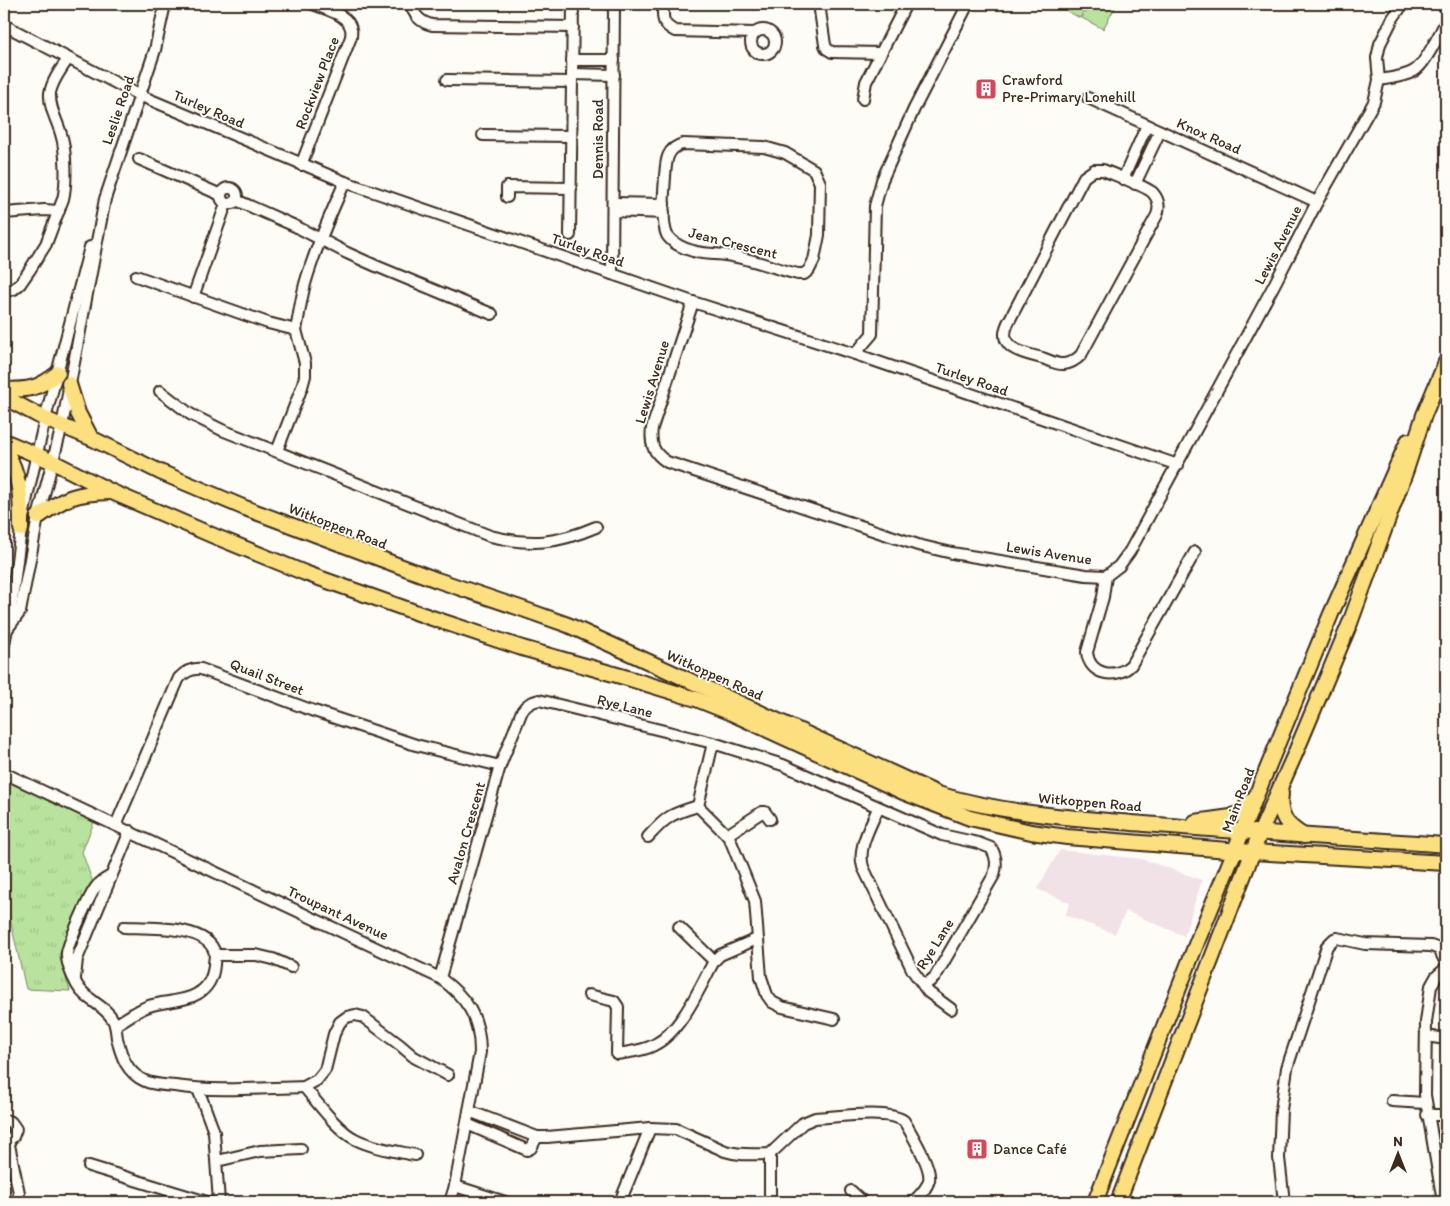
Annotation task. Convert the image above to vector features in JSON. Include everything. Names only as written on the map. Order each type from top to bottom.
[{"type":"main road","name":"Main Road","points":[[1118,1202],[1260,833],[1350,624],[1424,415],[1446,362]]},
{"type":"main road","points":[[4,390],[25,390],[37,387],[58,373]]},
{"type":"main road","points":[[70,384],[78,413],[91,438]]},
{"type":"main road","name":"Witkoppen Road","points":[[4,397],[45,419],[91,438],[160,472],[245,508],[437,580],[568,625],[938,794],[1004,810],[1089,819],[1243,832],[1446,845]]},
{"type":"main road","name":"Main Road","points":[[1095,1202],[1256,796],[1331,614],[1407,442],[1424,415]]},
{"type":"main road","name":"Witkoppen Road","points":[[4,441],[52,462],[112,492],[305,573],[522,648],[624,677],[713,706],[903,792],[970,818],[1023,831],[1067,837],[1253,852],[1446,863]]},
{"type":"main road","points":[[4,448],[19,482],[21,529]]},
{"type":"main road","points":[[38,518],[57,503],[70,497],[96,492],[112,492]]},
{"type":"main road","points":[[1283,782],[1280,802],[1283,816],[1289,826],[1305,836]]},
{"type":"main road","points":[[1165,826],[1231,817],[1241,812],[1256,796]]},
{"type":"street","name":"Leslie Road","points":[[8,628],[20,612],[38,518],[62,426],[99,226],[108,189],[155,50],[165,4]]},
{"type":"street","name":"Rockview Place","points":[[301,165],[351,37],[351,28],[348,22],[341,16],[313,4]]},
{"type":"street","points":[[410,4],[420,20],[432,25],[573,27]]},
{"type":"street","points":[[570,235],[573,4]]},
{"type":"street","name":"Dennis Road","points":[[612,274],[614,4]]},
{"type":"street","points":[[663,4],[664,23],[675,31],[755,33]]},
{"type":"street","points":[[819,4],[824,41],[828,49],[832,52],[881,53]]},
{"type":"street","points":[[863,99],[866,82],[906,4]]},
{"type":"street","points":[[855,354],[872,334],[875,206],[882,180],[914,109],[968,4]]},
{"type":"street","name":"Lewis Avenue","points":[[693,302],[652,428],[650,440],[659,456],[667,462],[918,545],[942,551],[1086,575],[1106,576],[1126,558],[1178,465],[1317,202],[1374,102],[1379,80],[1378,58],[1380,44],[1392,18],[1403,4]]},
{"type":"street","points":[[1379,80],[1409,74],[1416,70],[1423,63],[1446,22]]},
{"type":"street","name":"Turley Road","points":[[4,25],[139,95],[345,182],[693,302],[855,354],[1178,465]]},
{"type":"street","points":[[4,292],[14,289],[20,284],[46,244],[65,191],[64,151],[61,133],[52,109],[50,91],[68,59]]},
{"type":"street","points":[[572,60],[614,60]]},
{"type":"street","points":[[447,80],[572,78],[614,75]]},
{"type":"street","name":"Knox Road","points":[[1088,98],[1317,202]]},
{"type":"street","points":[[1123,179],[1147,125]]},
{"type":"street","points":[[1135,184],[1160,131]]},
{"type":"street","points":[[483,135],[571,136]]},
{"type":"street","name":"Jean Crescent","points":[[678,145],[772,148],[807,165],[818,176],[820,183],[819,235],[814,260],[809,270],[804,274],[798,274],[731,256],[692,251],[680,247],[667,234],[664,209],[667,156],[670,150],[678,145]]},
{"type":"street","points":[[139,158],[228,200],[295,226],[376,266],[492,314]]},
{"type":"street","points":[[1102,170],[1123,179],[1151,190],[1159,206],[1157,215],[1081,355],[1072,362],[1061,364],[1014,350],[1006,339],[1006,326],[1084,177],[1090,172],[1102,170]]},
{"type":"street","points":[[276,451],[305,376],[305,363],[296,330],[305,286],[333,208],[345,182]]},
{"type":"street","points":[[507,197],[507,187],[570,188]]},
{"type":"street","points":[[193,297],[228,200]]},
{"type":"street","points":[[613,207],[664,209]]},
{"type":"street","points":[[4,213],[44,210],[59,212]]},
{"type":"street","name":"Leslie Road","points":[[8,628],[21,529],[36,455],[93,236],[99,226]]},
{"type":"street","points":[[136,276],[268,323],[296,330]]},
{"type":"street","points":[[160,391],[190,414],[207,423],[490,536],[513,542],[552,541],[574,536],[596,527]]},
{"type":"street","points":[[1106,576],[1105,588],[1087,657],[1090,663],[1099,671],[1116,674],[1131,665],[1195,552]]},
{"type":"street","points":[[4,644],[8,628]]},
{"type":"street","name":"Quail Street","points":[[116,825],[179,678],[186,672],[197,668],[311,710],[416,745],[500,766]]},
{"type":"street","name":"Rye Lane","points":[[532,702],[546,701],[713,744],[783,765],[942,835],[991,848],[996,856],[994,875],[935,976],[924,986],[913,971],[862,861],[862,847],[878,808]]},
{"type":"street","name":"Avalon Crescent","points":[[440,978],[500,766],[522,711],[532,702]]},
{"type":"street","points":[[698,806],[713,744]]},
{"type":"street","name":"Troupant Avenue","points":[[4,773],[440,978],[454,988],[470,1007],[475,1017],[480,1052],[455,1186],[450,1202]]},
{"type":"street","points":[[698,806],[727,835],[755,901],[761,977],[767,995],[772,1002],[782,1007],[834,1019]]},
{"type":"street","points":[[648,837],[661,822],[670,816],[698,806]]},
{"type":"street","points":[[727,835],[762,812],[765,812],[770,819]]},
{"type":"street","points":[[130,831],[111,876],[97,885],[92,894],[70,942],[67,962],[69,970],[78,986],[112,1018],[122,1056],[127,1067],[135,1076],[154,1084],[198,1090],[304,1087],[317,1080],[325,1070],[334,1034],[340,1022],[347,1017],[355,1015],[363,1017],[414,1057],[448,1075]]},
{"type":"street","points":[[115,1025],[149,1006],[198,994],[207,986],[211,979],[215,955],[207,943],[190,933],[173,929],[124,927]]},
{"type":"street","points":[[679,928],[714,961]]},
{"type":"street","points":[[1284,1202],[1279,1158],[1281,1110],[1288,1068],[1327,946],[1337,938],[1365,944],[1430,946],[1439,949],[1446,963]]},
{"type":"street","points":[[589,996],[614,1000],[618,1007],[617,1054],[642,1050],[656,1045],[683,1018],[714,961],[720,955],[757,939]]},
{"type":"street","points":[[215,955],[256,955],[273,959],[291,967]]},
{"type":"street","points":[[1443,1202],[1425,1103],[1426,1022],[1431,986],[1436,977],[1446,968]]},
{"type":"street","points":[[924,986],[932,997],[951,1009]]},
{"type":"street","points":[[1426,1036],[1446,1039]]},
{"type":"street","points":[[304,1087],[341,1130],[354,1139],[369,1145],[415,1155]]},
{"type":"street","points":[[198,1090],[214,1132],[219,1202]]},
{"type":"street","points":[[1392,1101],[1425,1103]]},
{"type":"street","points":[[469,1110],[537,1136],[548,1137],[650,1128],[680,1130],[734,1154],[770,1154],[803,1122],[815,1118],[867,1115],[896,1116],[904,1121],[928,1168],[929,1181],[913,1202]]},
{"type":"street","points":[[1428,1115],[1446,1115]]},
{"type":"street","points":[[4,1117],[16,1129],[13,1137],[6,1140],[19,1193],[18,1202]]},
{"type":"street","points":[[466,1124],[527,1150],[532,1148],[537,1136]]},
{"type":"street","points":[[620,1202],[650,1128]]},
{"type":"street","points":[[217,1161],[260,1151],[301,1148]]},
{"type":"street","points":[[770,1154],[770,1202]]},
{"type":"street","points":[[89,1166],[207,1202]]},
{"type":"street","points":[[455,1186],[505,1202]]},
{"type":"street","points":[[851,1191],[862,1202]]},
{"type":"shaded area","points":[[1060,850],[1142,859],[1202,880],[1184,936],[1126,911],[1115,934],[1065,915],[1070,903],[1037,889]]},
{"type":"green space","points":[[1060,4],[1087,4],[1080,18],[1058,6]]},
{"type":"green space","points":[[1089,4],[1117,4],[1103,29],[1082,18]]},
{"type":"green space","points":[[4,780],[94,822],[82,852],[93,883],[59,955],[70,991],[26,989],[4,893]]},
{"type":"place","name":"Crawford Pre-Primary Lonehill","points":[[986,89]]},
{"type":"place","name":"Dance Café","points":[[977,1149]]}]
